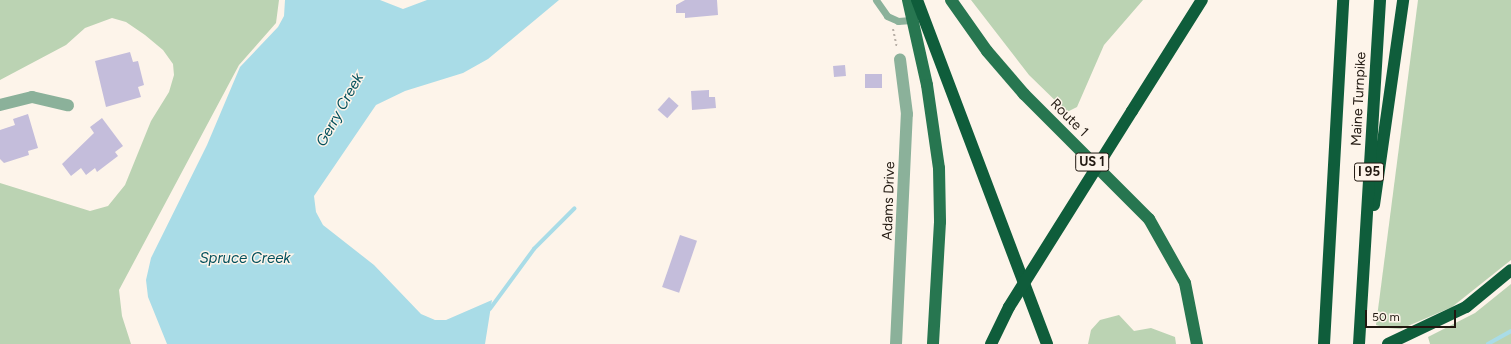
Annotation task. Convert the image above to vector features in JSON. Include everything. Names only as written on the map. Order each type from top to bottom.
[{"type":"highway","points":[[917,0],[1047,344]]},
{"type":"highway","points":[[991,344],[1009,307],[1202,0]]},
{"type":"highway","name":"Maine Turnpike","points":[[1324,344],[1344,0]]},
{"type":"highway","name":"Maine Turnpike","points":[[1359,344],[1380,0]]},
{"type":"highway","points":[[1363,284],[1403,0]]},
{"type":"highway","points":[[1388,344],[1406,337],[1466,307],[1511,270]]},
{"type":"main road","points":[[908,0],[911,20],[927,85],[939,168],[940,222],[933,344]]},
{"type":"main road","name":"Route 1","points":[[951,0],[987,52],[1024,94],[1148,219],[1185,283],[1196,344]]},
{"type":"street","name":"Adams Drive","points":[[896,344],[908,114],[900,59]]},
{"type":"street","points":[[0,105],[32,97],[68,105]]},
{"type":"lane","points":[[876,0],[891,18],[911,20]]},
{"type":"path","points":[[891,18],[900,59]]},
{"type":"green space","points":[[0,0],[279,0],[276,23],[239,65],[119,290],[122,316],[131,344],[0,344],[0,183],[90,211],[108,206],[125,185],[151,121],[169,92],[174,75],[173,64],[163,50],[145,35],[126,22],[112,18],[85,28],[66,45],[0,80]]},
{"type":"green space","points":[[971,0],[1143,0],[1104,45],[1077,107],[1067,112],[1029,75]]},
{"type":"green space","points":[[1418,0],[1511,0],[1511,260],[1452,307],[1401,329],[1387,328],[1376,325]]},
{"type":"green space","points":[[1511,284],[1511,344],[1430,344],[1428,337],[1475,313]]},
{"type":"green space","points":[[1119,315],[1134,331],[1151,328],[1175,337],[1176,344],[1088,344],[1091,330],[1100,320]]},
{"type":"water","name":"Spruce Creek","points":[[285,0],[380,0],[403,9],[427,0],[559,0],[488,59],[463,73],[405,91],[376,105],[314,196],[316,212],[323,225],[374,265],[421,314],[435,320],[446,320],[492,300],[485,344],[167,344],[148,297],[146,280],[151,258],[207,145],[240,67],[278,27],[284,16]]},
{"type":"building","points":[[685,0],[717,0],[718,15],[685,18],[685,13],[676,13],[676,5]]},
{"type":"building","points":[[130,52],[133,62],[138,61],[144,85],[138,87],[141,97],[106,107],[95,61]]},
{"type":"building","points":[[845,65],[846,76],[834,77],[833,66]]},
{"type":"building","points":[[865,74],[882,74],[882,88],[865,88]]},
{"type":"building","points":[[709,90],[709,97],[715,97],[716,108],[692,110],[691,91]]},
{"type":"building","points":[[669,97],[679,106],[667,118],[658,110]]},
{"type":"building","points":[[28,114],[38,148],[28,151],[29,155],[4,163],[0,159],[0,130],[15,125],[13,119]]},
{"type":"building","points":[[102,118],[123,146],[115,152],[118,156],[97,172],[95,168],[86,175],[81,168],[71,176],[62,164],[94,133],[90,127]]},
{"type":"building","points":[[680,235],[697,241],[679,293],[662,287]]},
{"type":"waterway","points":[[490,309],[534,249],[574,209]]},
{"type":"waterway","points":[[1488,344],[1511,331]]},
{"type":"water label","name":"Gerry Creek","points":[[340,110]]}]
